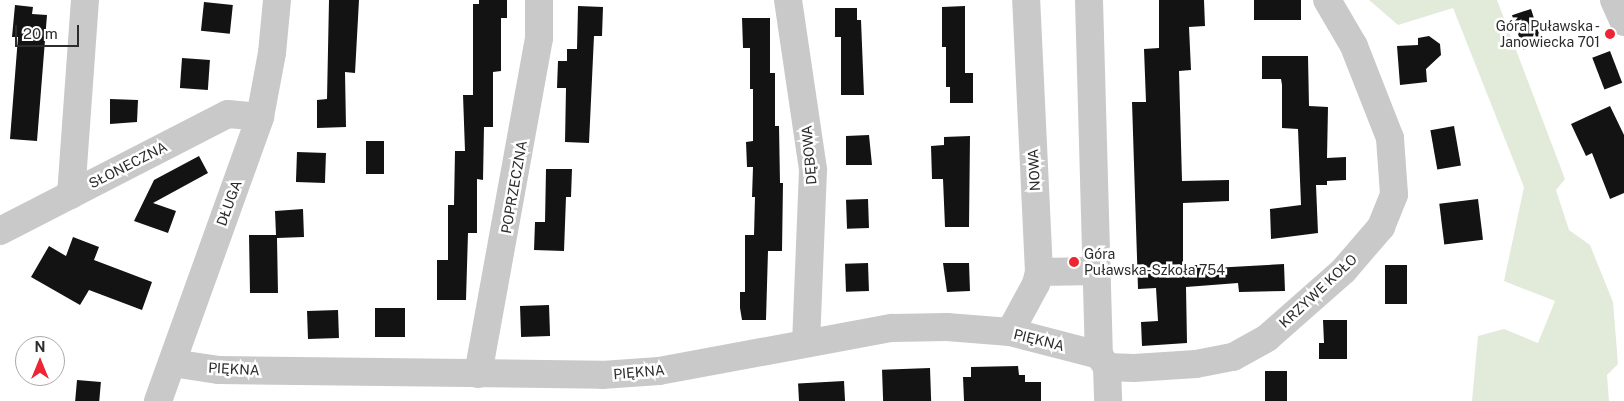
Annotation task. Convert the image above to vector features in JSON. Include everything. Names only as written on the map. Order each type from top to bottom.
[{"type":"street","points":[[71,195],[85,0]]},
{"type":"street","name":"DŁUGA","points":[[158,401],[260,117],[272,52],[277,0]]},
{"type":"street","name":"POPRZECZNA","points":[[478,374],[539,38],[539,0]]},
{"type":"street","name":"DĘBOWA","points":[[788,0],[813,170],[806,342]]},
{"type":"street","name":"NOWA","points":[[1010,332],[1036,284],[1039,272],[1026,0]]},
{"type":"street","points":[[1089,0],[1098,271],[1103,361],[1108,401]]},
{"type":"street","name":"KRZYWE KOŁO","points":[[1103,361],[1134,368],[1196,364],[1233,357],[1267,338],[1344,270],[1381,227],[1394,194],[1390,138],[1354,46],[1327,0]]},
{"type":"street","points":[[1614,0],[1624,22]]},
{"type":"street","name":"SŁONECZNA","points":[[0,231],[228,114],[260,117]]},
{"type":"street","points":[[1039,272],[1098,271]]},
{"type":"street","name":"PIĘKNA","points":[[172,363],[219,370],[602,375],[659,371],[806,342],[892,328],[947,327],[1010,332],[1103,361]]},
{"type":"green space","points":[[1369,0],[1497,0],[1565,179],[1556,190],[1569,230],[1590,245],[1613,302],[1618,364],[1607,375],[1609,401],[1472,401],[1478,336],[1504,329],[1538,343],[1555,301],[1504,281],[1524,187],[1453,8],[1398,25]]},
{"type":"building","points":[[329,0],[359,0],[355,73],[345,72],[346,127],[317,128],[317,100],[327,99]]},
{"type":"building","points":[[479,0],[507,0],[507,18],[501,18],[501,71],[493,72],[493,127],[484,127],[483,180],[477,179],[477,233],[468,233],[466,300],[437,300],[437,260],[448,260],[448,205],[454,205],[455,151],[465,151],[463,95],[473,95],[473,4],[479,4]]},
{"type":"building","points":[[1159,0],[1204,0],[1205,26],[1189,27],[1191,70],[1179,71],[1182,181],[1229,180],[1229,201],[1183,203],[1183,265],[1213,265],[1213,268],[1284,264],[1285,291],[1239,292],[1238,283],[1186,287],[1187,343],[1142,346],[1141,322],[1158,321],[1156,288],[1138,289],[1132,102],[1146,102],[1144,49],[1159,48]]},
{"type":"building","points":[[1254,0],[1301,0],[1301,20],[1254,20]]},
{"type":"building","points":[[204,2],[233,5],[230,34],[201,31]]},
{"type":"building","points":[[15,5],[33,7],[32,14],[47,15],[37,141],[10,139],[18,37],[12,37]]},
{"type":"building","points":[[578,6],[603,7],[602,36],[594,36],[589,143],[565,142],[566,88],[557,88],[558,61],[567,61],[567,49],[577,49]]},
{"type":"building","points":[[965,6],[965,73],[973,73],[973,103],[950,103],[950,87],[946,87],[946,47],[942,47],[942,7]]},
{"type":"building","points":[[835,8],[857,8],[857,20],[861,20],[864,95],[841,95],[841,37],[835,37]]},
{"type":"building","points":[[1531,9],[1542,43],[1523,49],[1512,15]]},
{"type":"building","points":[[742,18],[770,18],[770,73],[775,73],[775,126],[779,126],[780,183],[783,183],[782,251],[768,251],[766,320],[742,320],[740,308],[740,292],[745,292],[745,235],[754,235],[755,197],[752,197],[753,167],[747,167],[746,142],[753,141],[753,89],[750,89],[750,48],[743,48]]},
{"type":"building","points":[[1429,36],[1440,44],[1441,55],[1426,69],[1427,82],[1400,85],[1397,46],[1418,45],[1418,38]]},
{"type":"building","points":[[1610,51],[1622,83],[1604,90],[1592,58]]},
{"type":"building","points":[[1262,56],[1308,56],[1309,106],[1328,107],[1327,158],[1346,157],[1346,180],[1327,181],[1327,185],[1316,185],[1318,233],[1271,239],[1270,209],[1301,205],[1298,129],[1282,128],[1281,79],[1262,79]]},
{"type":"building","points":[[182,58],[210,60],[208,90],[180,88]]},
{"type":"building","points":[[110,99],[138,100],[137,122],[110,124]]},
{"type":"building","points":[[1610,106],[1624,135],[1624,193],[1610,199],[1592,153],[1586,156],[1571,124]]},
{"type":"building","points":[[1454,126],[1461,165],[1437,170],[1430,130]]},
{"type":"building","points":[[869,135],[872,165],[846,165],[846,136]]},
{"type":"building","points":[[970,136],[969,227],[945,227],[943,179],[932,179],[931,146],[944,145],[944,137]]},
{"type":"building","points":[[366,141],[384,141],[384,174],[366,174]]},
{"type":"building","points":[[297,152],[326,153],[325,183],[296,182]]},
{"type":"building","points":[[199,156],[208,173],[153,203],[176,211],[168,233],[134,221],[154,180]]},
{"type":"building","points":[[546,169],[572,169],[571,197],[566,197],[564,251],[534,250],[535,222],[545,222]]},
{"type":"building","points":[[868,199],[869,228],[847,229],[846,200]]},
{"type":"building","points":[[1478,199],[1483,240],[1444,244],[1439,204]]},
{"type":"building","points":[[303,209],[304,237],[277,238],[278,293],[250,293],[249,235],[276,235],[275,211]]},
{"type":"building","points":[[73,237],[99,247],[94,260],[152,282],[142,310],[89,290],[80,305],[31,277],[49,246],[66,256]]},
{"type":"building","points":[[868,263],[869,291],[846,292],[845,264]]},
{"type":"building","points":[[943,263],[969,263],[970,291],[947,292]]},
{"type":"building","points":[[1385,265],[1407,265],[1407,304],[1385,304]]},
{"type":"building","points":[[549,305],[550,336],[521,337],[520,306]]},
{"type":"building","points":[[375,308],[405,308],[405,337],[375,337]]},
{"type":"building","points":[[338,310],[339,338],[308,339],[307,311]]},
{"type":"building","points":[[1323,320],[1347,320],[1347,359],[1319,359],[1319,343],[1324,343]]},
{"type":"building","points":[[1018,366],[1019,375],[1025,375],[1025,382],[1041,382],[1041,401],[964,401],[963,377],[971,377],[971,367]]},
{"type":"building","points":[[930,368],[931,401],[883,401],[882,370]]},
{"type":"building","points":[[1265,371],[1287,371],[1287,401],[1265,401]]},
{"type":"building","points":[[77,380],[101,382],[99,401],[75,401]]},
{"type":"building","points":[[844,381],[845,401],[799,401],[798,383]]},
{"type":"place","name":"Góra Puławska - Janowiecka 701","points":[[1610,34]]},
{"type":"place","name":"Góra Puławska-Szkoła 754","points":[[1074,262]]}]
